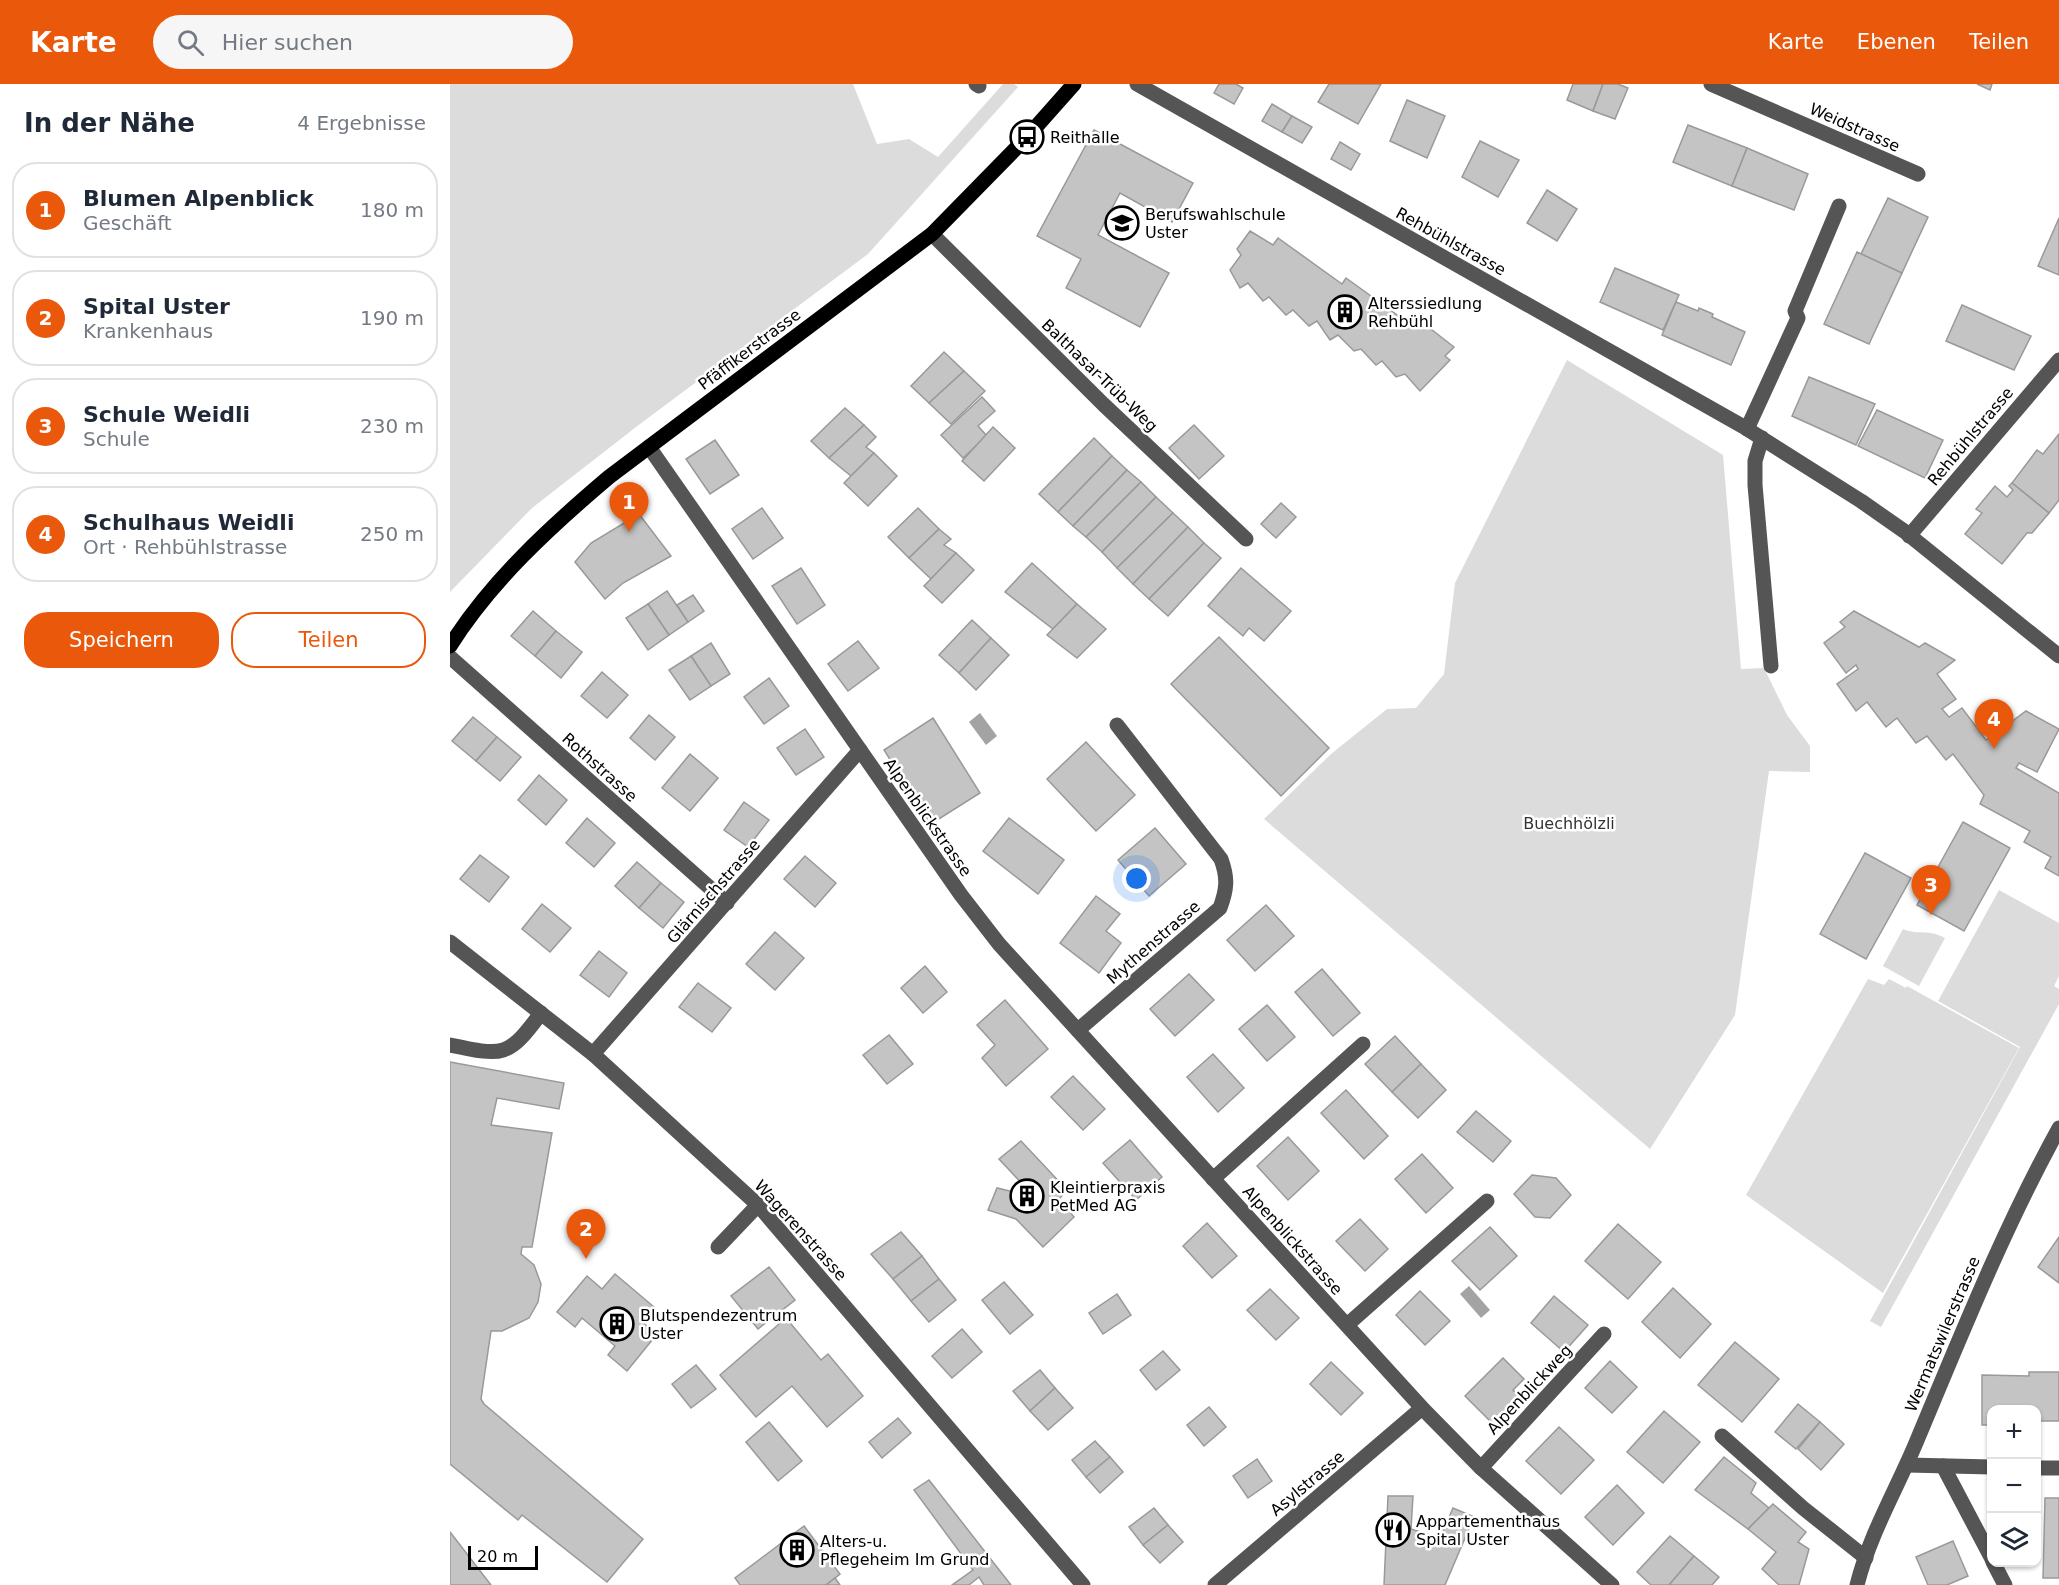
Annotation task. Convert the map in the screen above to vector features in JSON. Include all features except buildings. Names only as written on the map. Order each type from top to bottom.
[{"type":"main road","name":"Pfäffikerstrasse","points":[[450,646],[468,617],[570,510],[649,447],[932,234],[1027,137],[1074,84]]},
{"type":"street","name":"Rehbühlstrasse","points":[[1137,84],[1762,438],[1861,501],[1909,536],[2059,656]]},
{"type":"street","name":"Weidstrasse","points":[[1711,84],[1918,174]]},
{"type":"street","points":[[1747,429],[1798,318],[1795,311],[1839,206]]},
{"type":"street","name":"Balthasar-Trüb-Weg","points":[[932,234],[1103,404],[1246,539]]},
{"type":"street","name":"Rehbühlstrasse","points":[[1909,536],[2059,360]]},
{"type":"street","points":[[1762,438],[1755,461],[1755,485],[1771,666]]},
{"type":"street","name":"Alpenblickstrasse","points":[[649,447],[986,928],[1422,1408]]},
{"type":"street","name":"Rothstrasse","points":[[450,657],[727,903]]},
{"type":"street","name":"Mythenstrasse","points":[[1078,1030],[1220,908],[1227,889],[1227,874],[1221,859],[1117,725]]},
{"type":"street","name":"Glärnischstrasse","points":[[593,1054],[860,750]]},
{"type":"street","name":"Wagerenstrasse","points":[[450,942],[593,1054],[758,1205],[1083,1585]]},
{"type":"street","points":[[450,1045],[486,1052],[508,1050],[522,1040],[541,1013]]},
{"type":"street","points":[[1213,1179],[1363,1044]]},
{"type":"street","name":"Wermatswilerstrasse","points":[[1857,1585],[1878,1524],[1907,1465],[1971,1308],[2036,1170],[2059,1128]]},
{"type":"street","points":[[1347,1325],[1487,1201]]},
{"type":"street","points":[[718,1247],[758,1205]]},
{"type":"street","name":"Alpenblickweg","points":[[1481,1468],[1604,1334]]},
{"type":"street","points":[[1422,1408],[1481,1468],[1612,1585]]},
{"type":"street","name":"Asylstrasse","points":[[1215,1585],[1422,1408]]},
{"type":"street","points":[[1722,1436],[1803,1508],[1866,1558]]},
{"type":"street","points":[[1907,1465],[1987,1467]]},
{"type":"street","points":[[1943,1466],[1987,1551]]},
{"type":"street","points":[[2041,1468],[2059,1468]]},
{"type":"street","points":[[1995,1567],[2005,1585]]},
{"type":"green space","points":[[450,84],[853,84],[877,144],[909,139],[938,157],[1003,84],[1014,84],[1018,87],[868,254],[636,427],[532,508],[450,592]]},
{"type":"green space","name":"Buechhölzli","points":[[1567,360],[1723,455],[1741,669],[1764,668],[1787,715],[1810,746],[1810,772],[1769,771],[1735,1015],[1650,1149],[1264,819],[1331,754],[1387,709],[1416,708],[1444,674],[1455,583]]},
{"type":"green space","points":[[1999,890],[2059,923],[2059,976],[2054,986],[2059,989],[2059,1004],[1881,1327],[1870,1321],[2020,1047],[1938,1001]]},
{"type":"green space","points":[[1903,929],[1933,933],[1945,938],[1919,986],[1883,966]]},
{"type":"green space","points":[[1868,979],[1884,985],[1889,979],[1906,988],[1907,986],[2019,1048],[1883,1293],[1746,1195]]},
{"type":"shaded area","points":[[980,713],[997,736],[986,745],[969,722]]},
{"type":"shaded area","points":[[1469,1286],[1490,1310],[1481,1318],[1460,1294]]},
{"type":"place","name":"Reithalle","points":[[1027,137]]},
{"type":"place","name":"Berufswahlschule Uster","points":[[1122,223]]},
{"type":"place","name":"Alterssiedlung Rehbühl","points":[[1345,312]]},
{"type":"place","name":"Blumen Alpenblick","points":[[629,532]]},
{"type":"place","name":"Schulhaus Weidli","points":[[1994,749]]},
{"type":"place","name":"Schule Weidli","points":[[1931,915]]},
{"type":"place","name":"Kleintierpraxis PetMed AG","points":[[1027,1196]]},
{"type":"place","name":"Spital Uster","points":[[586,1259]]},
{"type":"place","name":"Blutspendezentrum Uster","points":[[617,1324]]},
{"type":"place","name":"Appartementhaus Spital Uster","points":[[1393,1530]]},
{"type":"place","name":"Alters-u. Pflegeheim Im Grund","points":[[797,1550]]}]
